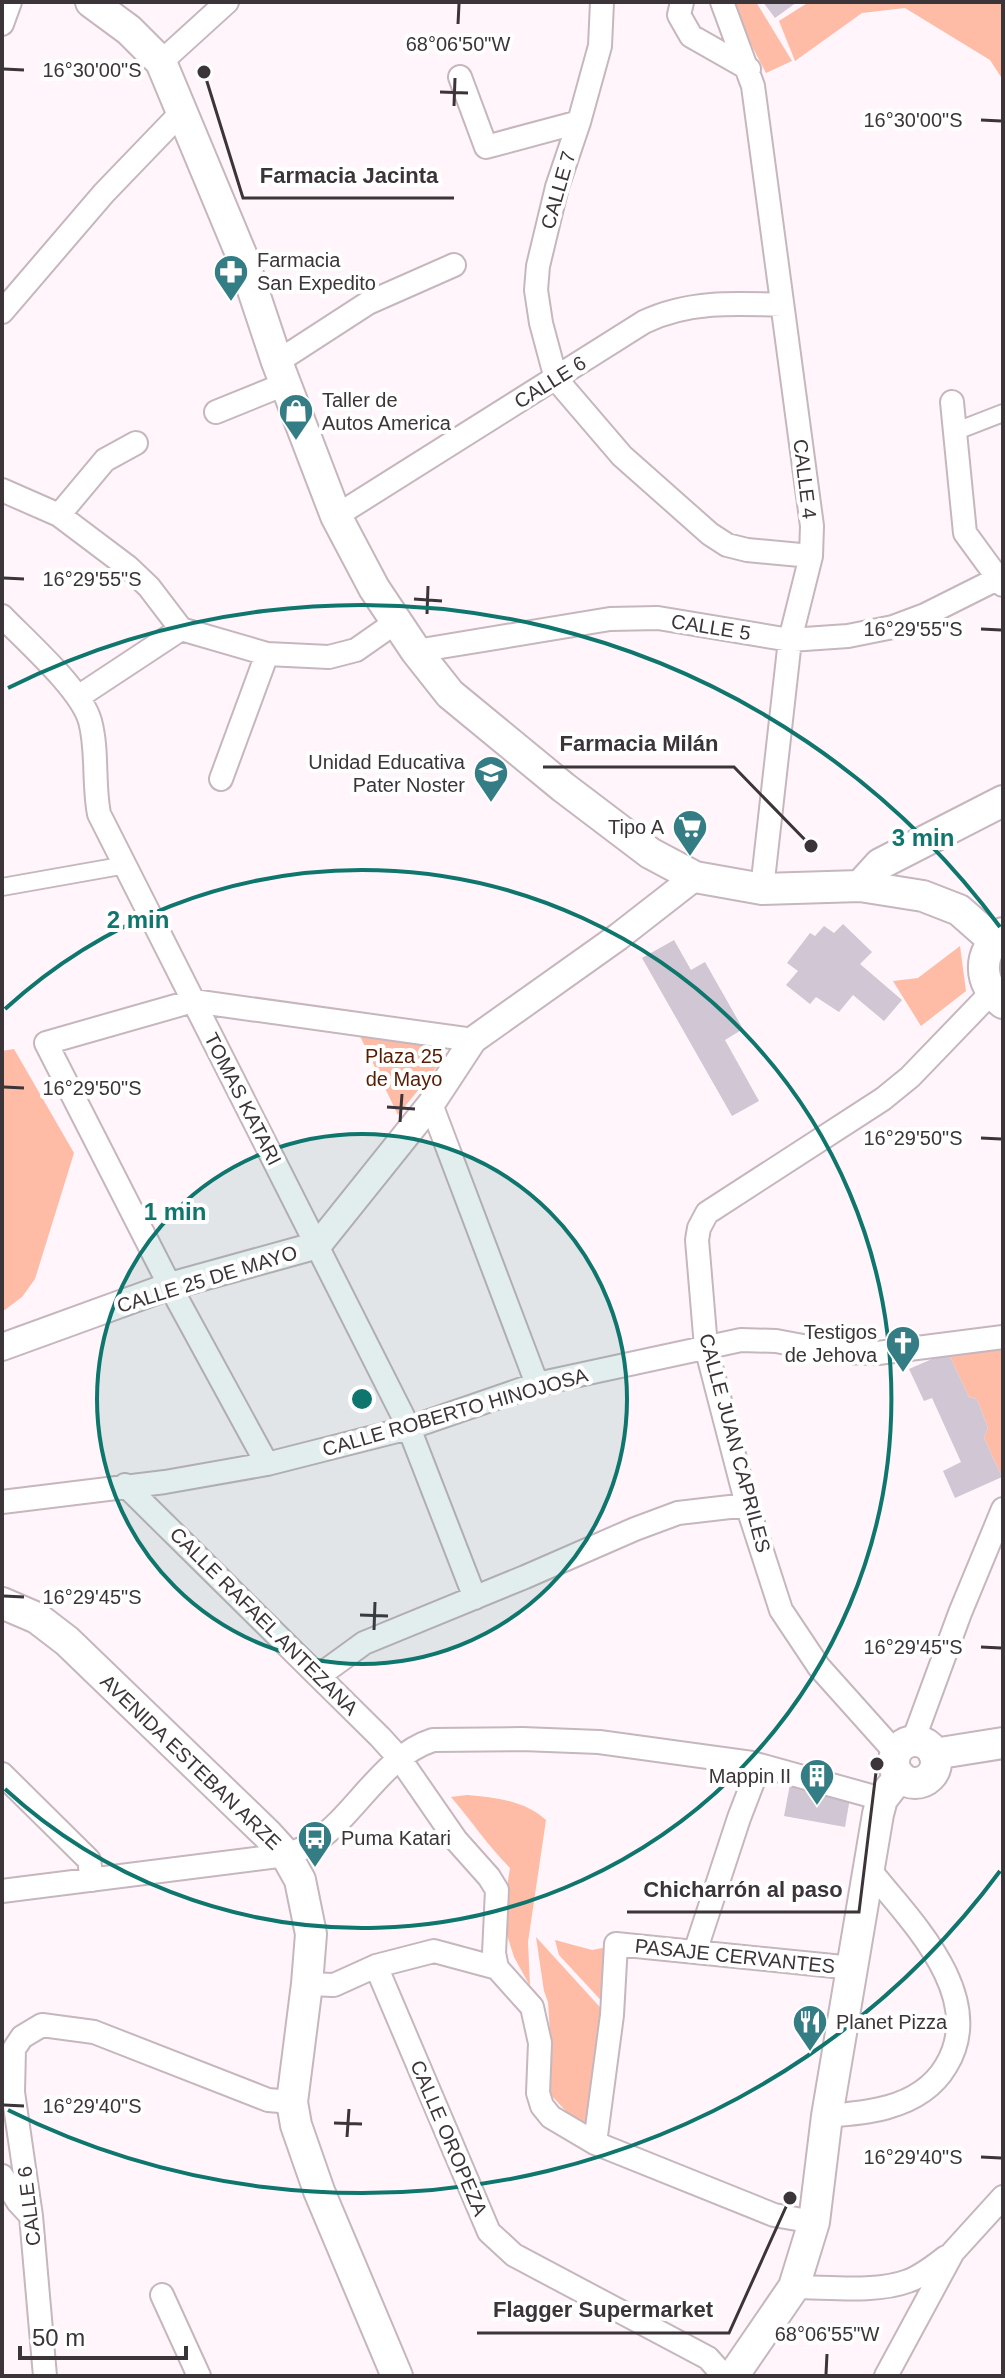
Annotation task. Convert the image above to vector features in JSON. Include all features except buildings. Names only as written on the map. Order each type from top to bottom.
[{"type":"main road","points":[[91,2],[129,30],[161,62],[241,254],[281,373],[336,516],[374,588],[416,651],[450,694],[474,717],[650,853],[695,877],[762,889],[860,886],[923,896],[959,910],[998,937],[986,952],[982,966],[985,980],[997,998]]},
{"type":"main road","points":[[860,886],[880,864],[1003,801]]},
{"type":"main road","name":"AVENIDA ESTEBAN ARZE","points":[[2,1603],[37,1618],[67,1641],[286,1855],[300,1880],[308,1907],[311,1934],[292,2102],[302,2145],[319,2191],[397,2376]]},
{"type":"main road","points":[[733,2376],[794,2287],[814,2222],[827,2116],[868,1868],[905,1765],[1003,1743]]},
{"type":"street","points":[[2,24],[10,2]]},
{"type":"street","points":[[161,62],[227,2]]},
{"type":"street","name":"CALLE 7","points":[[556,379],[541,323],[536,290],[538,266],[557,187],[600,46],[602,2]]},
{"type":"street","points":[[682,2],[679,15],[691,36],[749,69]]},
{"type":"street","name":"CALLE 4","points":[[722,2],[753,86],[812,526],[811,556],[790,640],[762,889]]},
{"type":"street","points":[[460,77],[486,147],[579,122]]},
{"type":"street","points":[[2,312],[104,193],[181,113]]},
{"type":"street","points":[[216,412],[281,373],[368,303],[454,265]]},
{"type":"street","name":"CALLE 6","points":[[336,516],[664,312],[689,306],[782,305]]},
{"type":"street","points":[[556,379],[622,456],[710,534],[727,545],[747,550],[811,556]]},
{"type":"street","points":[[952,402],[965,533],[1000,582]]},
{"type":"street","points":[[954,432],[1003,413]]},
{"type":"street","points":[[59,515],[105,460],[136,443]]},
{"type":"street","points":[[2,514],[10,493],[59,515],[128,567],[149,587],[181,629],[267,654],[329,657],[356,650],[396,622]]},
{"type":"street","name":"CALLE 5","points":[[416,651],[610,619],[658,618],[790,640],[848,636],[893,627],[1000,582]]},
{"type":"street","name":"TOMAS KATARI","points":[[2,616],[78,697],[90,720],[94,791],[99,814],[409,1428],[475,1598]]},
{"type":"street","points":[[78,697],[181,629]]},
{"type":"street","points":[[221,779],[267,654]]},
{"type":"street","points":[[2,887],[126,865]]},
{"type":"street","name":"CALLE 25 DE MAYO","points":[[2,1347],[170,1286],[318,1245],[431,1104],[473,1040],[618,937],[695,877]]},
{"type":"street","name":"CALLE JUAN CAPRILES","points":[[905,1765],[819,1667],[781,1610],[747,1505],[706,1347],[697,1240],[707,1213],[883,1099],[997,998]]},
{"type":"street","points":[[267,1464],[170,1286],[46,1043],[193,1001],[473,1040]]},
{"type":"street","points":[[431,1104],[537,1384]]},
{"type":"street","name":"CALLE ROBERTO HINOJOSA","points":[[2,1502],[165,1482],[267,1464],[409,1428],[537,1384],[741,1340],[835,1352],[878,1353],[1003,1337]]},
{"type":"street","name":"CALLE RAFAEL ANTEZANA","points":[[125,1485],[320,1675],[400,1759],[456,1840],[497,1890],[494,1953],[497,1968]]},
{"type":"street","points":[[320,1675],[364,1643],[635,1529],[678,1513],[747,1505]]},
{"type":"street","points":[[2,1891],[286,1855],[314,1842],[400,1759],[420,1744],[433,1740],[599,1742],[759,1766],[905,1765],[977,1569],[1003,1509]]},
{"type":"street","points":[[695,1952],[759,1766]]},
{"type":"street","points":[[2,1774],[89,1860],[92,1880]]},
{"type":"street","points":[[827,2116],[887,2108],[936,2083],[953,2055],[959,2028],[956,1997],[937,1955],[868,1868]]},
{"type":"street","name":"PASAJE CERVANTES","points":[[595,2143],[612,2015],[616,1944],[853,1968]]},
{"type":"street","points":[[307,1984],[334,1985],[376,1966],[434,1951],[497,1968],[532,2007],[540,2043],[536,2082],[542,2106],[562,2125],[595,2143],[774,2215],[814,2222]]},
{"type":"street","name":"CALLE OROPEZA","points":[[376,1966],[489,2232],[514,2255],[708,2358],[724,2376]]},
{"type":"street","name":"CALLE 6","points":[[45,2376],[31,2216],[13,2092],[14,2049],[22,2037],[42,2025],[94,2032],[268,2100],[292,2102]]},
{"type":"street","points":[[2,2176],[31,2216]]},
{"type":"street","points":[[794,2287],[868,2287],[906,2283],[923,2275],[953,2252],[1003,2197]]},
{"type":"street","points":[[886,2376],[953,2252]]},
{"type":"street","points":[[162,2295],[199,2376]]},
{"type":"green space","points":[[729,2],[756,2],[792,61],[766,73]]},
{"type":"green space","points":[[809,2],[1003,2],[1003,80],[990,60],[905,8],[862,13],[795,61],[779,21]]},
{"type":"green space","points":[[960,946],[966,991],[921,1026],[893,981],[918,978]]},
{"type":"green space","name":"Plaza 25 de Mayo","points":[[358,1032],[433,1043],[441,1062],[398,1115]]},
{"type":"green space","points":[[14,1049],[74,1153],[35,1279],[22,1297],[2,1312],[2,1051]]},
{"type":"green space","points":[[1003,1348],[1002,1477],[984,1438],[988,1428],[977,1399],[969,1397],[948,1352]]},
{"type":"green space","points":[[467,1795],[519,1804],[546,1820],[528,1942],[530,1986],[514,1957],[502,1919],[510,1868],[451,1797]]},
{"type":"green space","points":[[536,1937],[608,2016],[593,2133],[574,2120],[551,2095],[548,2002]]},
{"type":"green space","points":[[555,1940],[592,1950],[613,1946],[609,2009],[559,1955]]},
{"type":"place","name":"Farmacia Jacinta","points":[[204,72]]},
{"type":"place","name":"Farmacia San Expedito","points":[[231,303]]},
{"type":"place","name":"Taller de Autos America","points":[[296,442]]},
{"type":"place","name":"Unidad Educativa Pater Noster","points":[[491,804]]},
{"type":"place","name":"Farmacia Milán","points":[[811,846]]},
{"type":"place","name":"Tipo A","points":[[690,858]]},
{"type":"place","name":"Testigos de Jehova","points":[[903,1374]]},
{"type":"place","name":"Chicharrón al paso","points":[[877,1764]]},
{"type":"place","name":"Mappin II","points":[[817,1807]]},
{"type":"place","name":"Puma Katari","points":[[315,1869]]},
{"type":"place","name":"Planet Pizza","points":[[810,2053]]},
{"type":"place","name":"Flagger Supermarket","points":[[790,2198]]}]
